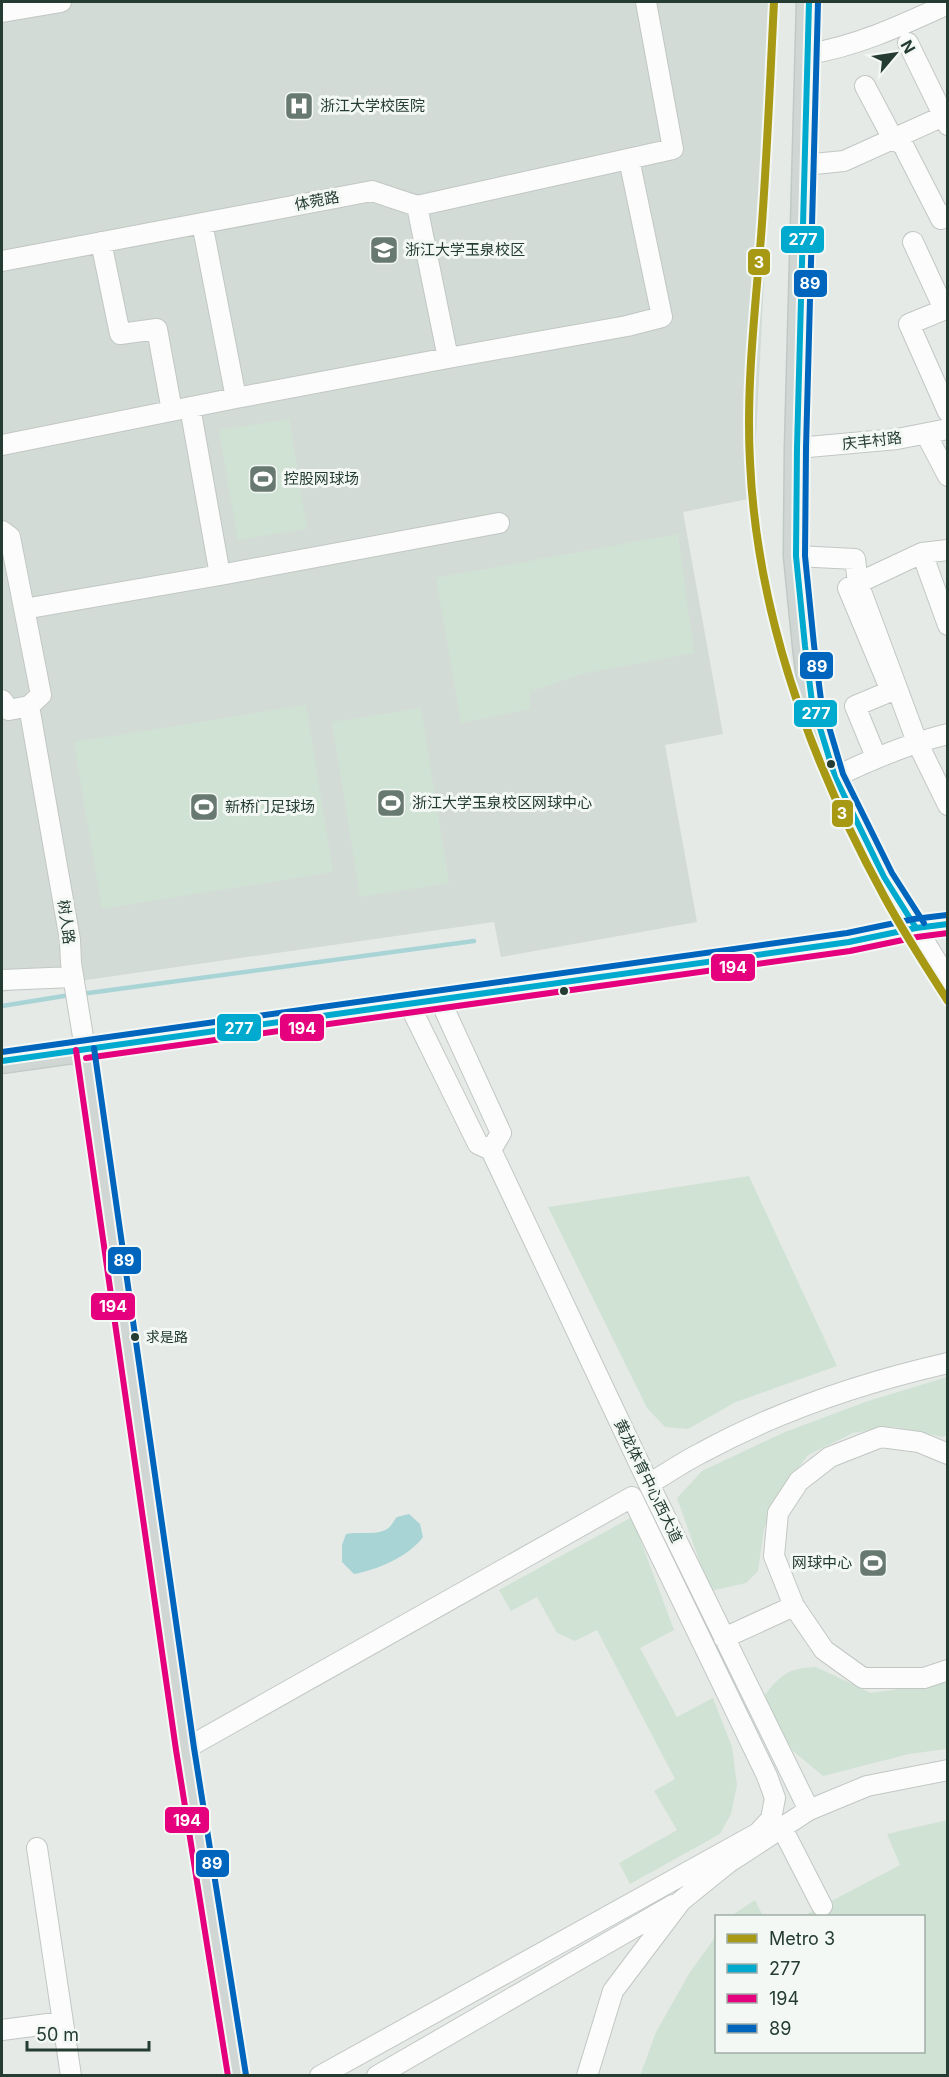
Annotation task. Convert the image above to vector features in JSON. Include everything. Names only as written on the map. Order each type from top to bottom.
[{"type":"main road","points":[[808,2],[796,448],[796,556],[812,702],[835,777],[853,817],[884,877],[916,928]]},
{"type":"main road","points":[[2,1061],[849,942],[948,924]]},
{"type":"main road","points":[[85,1049],[184,1749],[237,2076]]},
{"type":"street","points":[[2,12],[61,2]]},
{"type":"street","points":[[447,358],[417,206],[673,149],[646,2]]},
{"type":"street","points":[[808,54],[832,50],[877,36],[948,4]]},
{"type":"street","points":[[804,165],[844,161],[946,118],[908,43]]},
{"type":"street","points":[[865,86],[893,139],[903,145],[941,219],[948,215]]},
{"type":"street","points":[[2,445],[236,398],[662,318],[629,159]]},
{"type":"street","name":"体菀路","points":[[2,261],[372,191],[417,206]]},
{"type":"street","points":[[202,223],[236,398]]},
{"type":"street","points":[[100,242],[120,334],[157,329],[181,409],[220,575]]},
{"type":"street","points":[[913,242],[946,308],[909,324],[948,412]]},
{"type":"street","name":"庆丰村路","points":[[796,448],[936,442],[948,429]]},
{"type":"street","points":[[936,442],[948,476]]},
{"type":"street","points":[[24,609],[499,523]]},
{"type":"street","points":[[2,531],[10,537],[41,695],[17,705]]},
{"type":"street","points":[[876,757],[855,706],[891,691],[848,588],[922,553],[948,550]]},
{"type":"street","points":[[922,553],[948,625]]},
{"type":"street","points":[[796,556],[855,559],[858,583],[917,741],[948,805]]},
{"type":"street","name":"树人路","points":[[17,705],[64,943],[70,958],[85,1049]]},
{"type":"street","points":[[835,777],[876,757],[917,741],[948,734]]},
{"type":"street","points":[[916,928],[948,980]]},
{"type":"street","points":[[2,980],[74,983]]},
{"type":"street","points":[[440,1000],[501,1133],[491,1150]]},
{"type":"street","name":"黄龙体育中心西大道","points":[[409,1004],[478,1144],[491,1150],[649,1484],[808,1810]]},
{"type":"street","points":[[649,1484],[701,1452],[770,1421],[840,1394],[908,1372],[948,1363]]},
{"type":"street","points":[[948,1454],[919,1442],[881,1437],[830,1457],[799,1481],[778,1513],[774,1556],[794,1606],[824,1650],[863,1678],[924,1678],[948,1670]]},
{"type":"street","points":[[184,1749],[632,1497],[767,1776],[775,1798],[771,1819],[758,1833],[320,2076]]},
{"type":"street","points":[[724,1638],[794,1606]]},
{"type":"street","points":[[376,2076],[681,1901],[728,1863],[808,1810],[867,1786],[948,1770]]},
{"type":"street","points":[[782,1828],[822,1906]]},
{"type":"street","points":[[37,1848],[71,2076]]},
{"type":"street","points":[[587,2076],[613,1991],[681,1901]]},
{"type":"street","points":[[2,2030],[63,2022]]},
{"type":"shaded area","name":"浙江大学玉泉校区","points":[[2,2],[778,2],[753,498],[683,512],[723,734],[665,745],[697,922],[501,957],[494,922],[2,992]]},
{"type":"green space","name":"控股网球场","points":[[289,419],[307,529],[238,540],[219,430]]},
{"type":"green space","points":[[678,534],[694,653],[581,674],[530,692],[530,709],[461,723],[436,578]]},
{"type":"green space","name":"新桥门足球场","points":[[306,705],[333,872],[102,909],[74,742]]},
{"type":"green space","name":"浙江大学玉泉校区网球中心","points":[[421,708],[449,883],[360,897],[332,722]]},
{"type":"green space","points":[[749,1176],[837,1366],[736,1402],[688,1429],[665,1427],[647,1408],[548,1207]]},
{"type":"green space","points":[[947,1377],[947,1435],[942,1437],[895,1427],[853,1433],[808,1455],[778,1495],[764,1529],[758,1571],[746,1583],[710,1591],[677,1498],[702,1471],[785,1432],[865,1402]]},
{"type":"green space","points":[[632,1517],[674,1630],[640,1648],[677,1717],[713,1698],[732,1747],[737,1785],[731,1814],[720,1834],[630,1884],[619,1863],[677,1830],[654,1791],[675,1779],[597,1630],[575,1641],[557,1633],[537,1597],[511,1611],[499,1590]]},
{"type":"green space","points":[[816,1667],[871,1693],[947,1682],[947,1749],[909,1754],[823,1776],[793,1751],[767,1707],[765,1695],[786,1674],[799,1669]]},
{"type":"green space","points":[[947,1820],[947,2075],[640,2076],[656,2032],[690,1972],[715,1937],[715,2053],[925,2053],[925,1915],[805,1915],[900,1865],[887,1834]]},
{"type":"green space","points":[[755,1900],[762,1915],[732,1915]]},
{"type":"water","points":[[409,1514],[420,1524],[423,1537],[409,1551],[382,1566],[354,1574],[342,1562],[342,1545],[346,1534],[383,1531],[390,1527],[397,1517]]},
{"type":"waterway","points":[[81,994],[474,941]]},
{"type":"waterway","points":[[2,1006],[70,995]]},
{"type":"metro line","name":"3","points":[[774,2],[765,178],[749,406],[750,462],[755,520],[764,577],[776,632],[792,688],[834,795],[885,898],[948,1001]]},
{"type":"transit line","name":"277","points":[[809,2],[796,556],[805,646],[812,702],[835,777],[884,877],[916,928]]},
{"type":"transit line","name":"89","points":[[818,2],[805,556],[814,645],[821,700],[843,774],[892,873],[924,923]]},
{"type":"transit line","name":"89","points":[[2,1052],[847,933],[914,919],[947,915]]},
{"type":"transit line","name":"277","points":[[2,1061],[849,942],[948,924]]},
{"type":"transit line","name":"194","points":[[86,1058],[850,951],[948,933]]},
{"type":"transit line","name":"89","points":[[94,1048],[194,1748],[246,2075]]},
{"type":"transit line","name":"194","points":[[76,1050],[176,1750],[228,2076]]},
{"type":"place","name":"浙江大学校医院","points":[[299,106]]},
{"type":"place","name":"浙江大学玉泉校区","points":[[384,250]]},
{"type":"place","name":"控股网球场","points":[[263,479]]},
{"type":"place","name":"浙江大学玉泉校区网球中心","points":[[391,803]]},
{"type":"place","name":"新桥门足球场","points":[[204,807]]},
{"type":"place","name":"求是路","points":[[135,1337]]},
{"type":"place","name":"网球中心","points":[[873,1563]]}]
